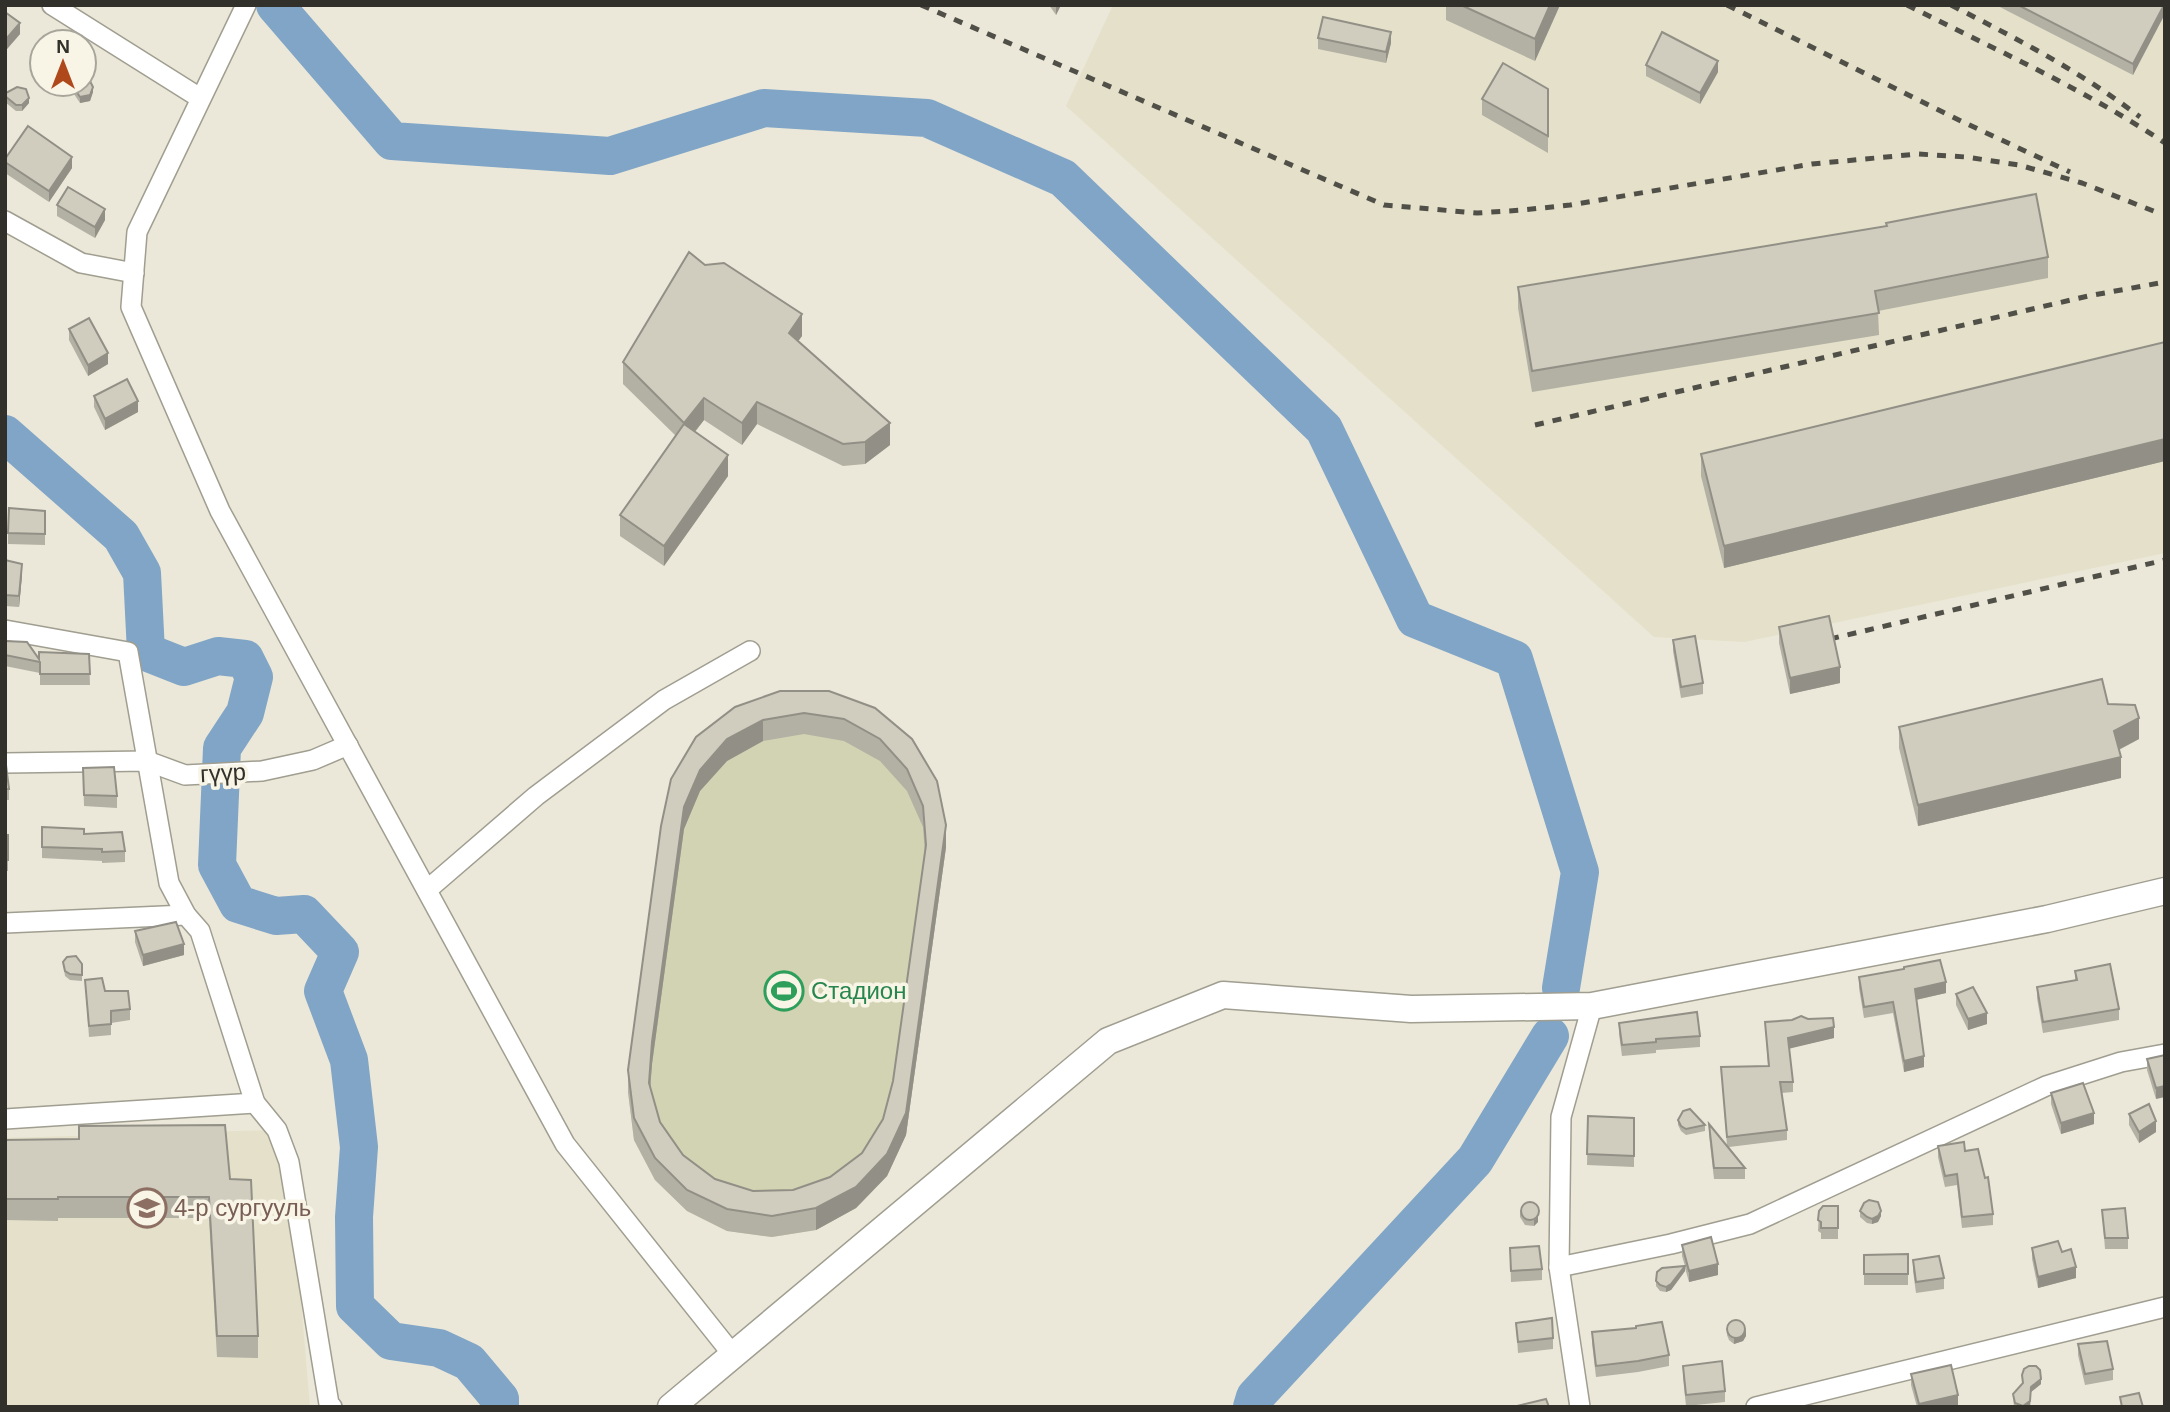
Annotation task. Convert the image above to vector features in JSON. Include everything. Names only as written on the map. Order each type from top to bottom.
[{"type":"street","points":[[52,5],[200,98]]},
{"type":"street","points":[[246,5],[136,232],[131,307],[220,511],[565,1144],[733,1355]]},
{"type":"street","points":[[5,221],[81,263],[134,273]]},
{"type":"street","points":[[5,630],[128,652],[169,883],[186,915],[200,930],[256,1102],[276,1130],[289,1162],[329,1404],[332,1407]]},
{"type":"street","points":[[427,890],[536,796],[664,700],[750,651]]},
{"type":"street","name":"гүүр","points":[[147,761],[185,775],[262,771],[313,760],[348,745]]},
{"type":"street","points":[[5,764],[147,761]]},
{"type":"street","points":[[671,1407],[1108,1041],[1223,995],[1410,1009],[1592,1006],[2047,919],[2165,891]]},
{"type":"street","points":[[5,923],[186,915]]},
{"type":"street","points":[[1580,1407],[1559,1267],[1561,1117],[1592,1006]]},
{"type":"street","points":[[1559,1267],[1671,1244],[1750,1224],[2046,1086],[2121,1062],[2165,1054]]},
{"type":"street","points":[[5,1119],[256,1102]]},
{"type":"street","points":[[1756,1407],[2165,1307]]},
{"type":"shaded area","points":[[1113,5],[2165,5],[2165,553],[1744,642],[1654,637],[1066,106]]},
{"type":"shaded area","name":"4-р сургууль","points":[[277,1130],[299,1279],[310,1407],[5,1407],[5,1138]]},
{"type":"green space","name":"Стадион","points":[[735,728],[875,730],[946,847],[906,1135],[887,1176],[856,1208],[816,1230],[772,1237],[727,1231],[687,1211],[655,1180],[634,1140],[628,1092],[661,848]]},
{"type":"building","points":[[1461,5],[1550,5],[1535,39]]},
{"type":"building","points":[[2018,5],[2164,5],[2133,64]]},
{"type":"building","points":[[5,12],[20,23],[7,38],[5,37]]},
{"type":"building","points":[[1323,17],[1391,32],[1386,52],[1318,38]]},
{"type":"building","points":[[1662,32],[1718,61],[1700,93],[1646,65]]},
{"type":"building","points":[[1503,63],[1548,89],[1548,136],[1482,99]]},
{"type":"building","points":[[17,87],[26,89],[29,98],[22,105],[16,105],[5,96]]},
{"type":"building","points":[[28,126],[72,157],[49,191],[5,162]]},
{"type":"building","points":[[68,187],[105,209],[95,227],[57,205]]},
{"type":"building","points":[[2036,194],[2048,257],[1875,291],[1879,313],[1532,371],[1518,287],[1887,226],[1886,223]]},
{"type":"building","points":[[689,252],[705,265],[724,263],[802,314],[789,333],[890,423],[865,442],[843,444],[757,402],[742,423],[704,398],[684,423],[623,362]]},
{"type":"building","points":[[89,318],[108,353],[88,365],[69,329]]},
{"type":"building","points":[[2165,342],[2165,439],[1724,546],[1701,454]]},
{"type":"building","points":[[127,379],[138,401],[105,419],[94,396]]},
{"type":"building","points":[[684,424],[728,455],[664,546],[620,515]]},
{"type":"building","points":[[9,508],[45,511],[45,534],[8,533]]},
{"type":"building","points":[[5,560],[22,564],[19,596],[5,595]]},
{"type":"building","points":[[1829,616],[1840,667],[1790,678],[1779,627]]},
{"type":"building","points":[[1695,636],[1703,683],[1681,687],[1673,640]]},
{"type":"building","points":[[5,641],[27,642],[39,659],[39,652],[89,654],[90,674],[40,674],[40,662],[5,655]]},
{"type":"building","points":[[2102,679],[2108,704],[2135,705],[2139,718],[2114,731],[2121,757],[1918,805],[1899,727]]},
{"type":"building","points":[[780,691],[829,691],[875,708],[912,739],[937,781],[946,825],[906,1113],[887,1154],[856,1187],[816,1208],[772,1216],[727,1209],[687,1190],[655,1158],[634,1118],[628,1070],[661,826],[671,779],[696,737],[735,707]],"holes":[[[804,713],[844,719],[880,739],[907,769],[923,806],[926,845],[893,1081],[883,1119],[862,1153],[830,1177],[793,1190],[753,1191],[715,1179],[683,1155],[660,1122],[649,1083],[652,1042],[684,807],[700,770],[727,739],[763,720]]]},
{"type":"building","points":[[6,765],[9,789],[5,789]]},
{"type":"building","points":[[114,767],[117,796],[84,795],[83,768]]},
{"type":"building","points":[[42,827],[84,829],[84,834],[122,832],[125,851],[102,852],[102,849],[42,847]]},
{"type":"building","points":[[5,835],[8,835],[8,860],[5,860]]},
{"type":"building","points":[[176,922],[184,944],[143,955],[135,931]]},
{"type":"building","points":[[76,956],[82,964],[82,975],[65,971],[63,962],[67,957]]},
{"type":"building","points":[[1940,960],[1946,982],[1915,989],[1924,1056],[1904,1061],[1893,1002],[1864,1007],[1859,977]]},
{"type":"building","points":[[2110,964],[2119,1009],[2043,1022],[2037,987],[2077,980],[2075,971]]},
{"type":"building","points":[[102,978],[105,991],[128,991],[130,1009],[111,1011],[111,1024],[89,1026],[85,980]]},
{"type":"building","points":[[1973,987],[1987,1013],[1968,1019],[1956,994]]},
{"type":"building","points":[[1697,1012],[1700,1036],[1622,1045],[1619,1023]]},
{"type":"building","points":[[1801,1016],[1808,1019],[1833,1018],[1834,1027],[1788,1038],[1793,1082],[1780,1082],[1787,1130],[1727,1137],[1721,1067],[1769,1066],[1765,1022],[1792,1020]]},
{"type":"building","points":[[2165,1055],[2165,1086],[2156,1088],[2147,1059]]},
{"type":"building","points":[[2083,1083],[2094,1113],[2061,1123],[2051,1093]]},
{"type":"building","points":[[2149,1104],[2156,1121],[2139,1132],[2129,1114]]},
{"type":"building","points":[[1690,1109],[1705,1125],[1686,1129],[1681,1126],[1678,1120],[1683,1111]]},
{"type":"building","points":[[1588,1116],[1634,1118],[1634,1156],[1587,1154]]},
{"type":"building","points":[[1709,1124],[1745,1168],[1714,1168]]},
{"type":"building","points":[[225,1125],[230,1179],[251,1180],[258,1336],[217,1336],[209,1197],[5,1199],[5,1140],[79,1139],[79,1126]]},
{"type":"building","points":[[1964,1142],[1965,1151],[1978,1149],[1985,1178],[1988,1177],[1993,1214],[1962,1217],[1957,1174],[1945,1176],[1938,1146]]},
{"type":"building","points":[[1869,1200],[1878,1202],[1881,1211],[1872,1219],[1860,1211]]},
{"type":"building","points":[[1530,1202],[1536,1205],[1539,1211],[1536,1217],[1530,1220],[1524,1217],[1521,1211],[1524,1205]]},
{"type":"building","points":[[1823,1206],[1838,1206],[1838,1228],[1821,1228],[1821,1222],[1818,1220]]},
{"type":"building","points":[[2125,1208],[2128,1238],[2105,1238],[2102,1210]]},
{"type":"building","points":[[1711,1237],[1718,1264],[1689,1271],[1682,1245]]},
{"type":"building","points":[[2058,1241],[2062,1252],[2071,1249],[2076,1267],[2038,1277],[2032,1248]]},
{"type":"building","points":[[1539,1246],[1542,1269],[1511,1271],[1510,1248]]},
{"type":"building","points":[[1908,1254],[1908,1274],[1864,1274],[1864,1255]]},
{"type":"building","points":[[1939,1256],[1944,1278],[1916,1282],[1913,1260]]},
{"type":"building","points":[[1685,1266],[1666,1287],[1656,1281],[1657,1272],[1662,1268]]},
{"type":"building","points":[[1552,1318],[1553,1338],[1518,1342],[1516,1323]]},
{"type":"building","points":[[1736,1320],[1742,1323],[1745,1329],[1742,1335],[1736,1338],[1730,1335],[1727,1329],[1730,1323]]},
{"type":"building","points":[[1662,1322],[1669,1355],[1596,1366],[1592,1332],[1636,1328]]},
{"type":"building","points":[[2107,1341],[2113,1369],[2085,1374],[2078,1344]]},
{"type":"building","points":[[1722,1361],[1725,1391],[1686,1395],[1683,1366]]},
{"type":"building","points":[[1951,1365],[1958,1395],[1919,1404],[1911,1374]]},
{"type":"building","points":[[2036,1366],[2040,1370],[2041,1379],[2031,1387],[2030,1401],[2023,1406],[2015,1403],[2013,1394],[2023,1383],[2024,1369]]},
{"type":"building","points":[[2139,1393],[2143,1407],[2122,1407],[2120,1397]]},
{"type":"building","points":[[1546,1399],[1549,1407],[1517,1406]]},
{"type":"waterway","points":[[275,5],[392,141],[610,156],[764,108],[927,118],[1063,178],[1324,429],[1415,619],[1514,659],[1580,872],[1561,988]]},
{"type":"waterway","points":[[5,434],[121,536],[142,573],[146,652],[184,667],[218,656],[245,659],[254,677],[245,713],[222,748],[217,865],[238,904],[276,916],[304,914],[340,952],[323,991],[349,1060],[359,1147],[354,1217],[355,1306],[391,1341],[439,1348],[469,1362],[500,1399],[500,1407]]},
{"type":"waterway","points":[[1252,1407],[1255,1397],[1475,1160],[1550,1036]]},
{"type":"railway","points":[[921,5],[1384,205],[1477,213],[1523,210],[1570,205],[1812,164],[1918,154],[1966,157],[2019,165],[2082,183],[2156,212]]},
{"type":"railway","points":[[1727,5],[2070,172]]},
{"type":"railway","points":[[1907,5],[2071,87],[2165,143]]},
{"type":"railway","points":[[1951,5],[2071,70],[2140,117]]},
{"type":"railway","points":[[1535,425],[2088,296],[2165,282]]},
{"type":"railway","points":[[1830,639],[2165,560]]},
{"type":"place","name":"Стадион","points":[[784,991]]},
{"type":"place","name":"4-р сургууль","points":[[147,1208]]}]
